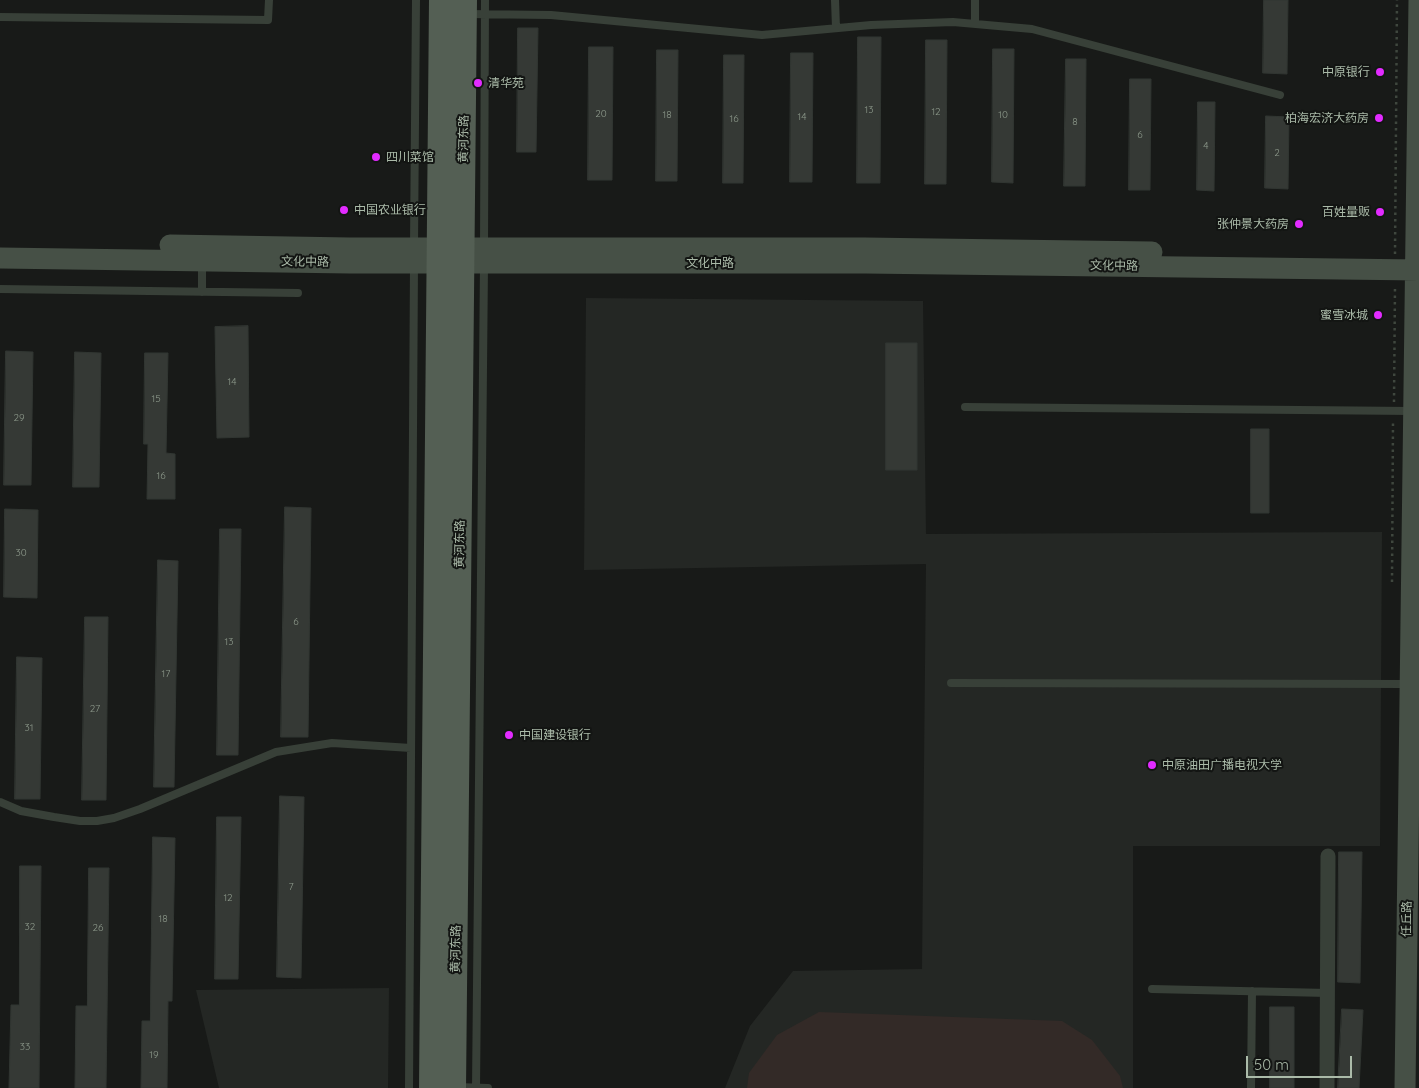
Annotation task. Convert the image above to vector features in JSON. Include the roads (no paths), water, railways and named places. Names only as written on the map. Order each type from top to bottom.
[{"type":"main road","name":"黄河东路","points":[[430,1088],[440,0]]},
{"type":"main road","name":"黄河东路","points":[[465,1088],[473,255],[472,10]]},
{"type":"street","name":"任丘路","points":[[1405,1088],[1410,684],[1415,571],[1404,411],[1419,0]]},
{"type":"street","name":"文化中路","points":[[0,243],[414,255]]},
{"type":"street","name":"文化中路","points":[[0,258],[202,261],[414,255],[865,248],[1410,263]]},
{"type":"street","points":[[1327,1088],[1328,856]]},
{"type":"lane","points":[[0,17],[268,20],[269,0]]},
{"type":"lane","points":[[409,1088],[416,0]]},
{"type":"lane","points":[[472,10],[485,0]]},
{"type":"lane","points":[[836,0],[836,28]]},
{"type":"lane","points":[[975,0],[975,24]]},
{"type":"lane","points":[[472,10],[551,15],[762,35],[836,28],[953,22],[1032,29],[1280,95]]},
{"type":"lane","points":[[202,261],[202,292]]},
{"type":"lane","points":[[0,289],[298,293]]},
{"type":"lane","points":[[965,408],[1404,411]]},
{"type":"lane","points":[[951,683],[1410,684]]},
{"type":"lane","points":[[0,802],[21,811],[80,821],[97,821],[114,818],[140,809],[276,752],[332,743],[411,748]]},
{"type":"lane","points":[[1152,989],[1328,993]]},
{"type":"lane","points":[[1251,1088],[1252,991]]},
{"type":"lane","points":[[465,1088],[488,1088]]},
{"type":"place","name":"中原银行","points":[[1380,72]]},
{"type":"place","name":"清华苑","points":[[478,83]]},
{"type":"place","name":"柏海宏济大药房","points":[[1379,118]]},
{"type":"place","name":"四川菜馆","points":[[376,157]]},
{"type":"place","name":"中国农业银行","points":[[344,210]]},
{"type":"place","name":"百姓量贩","points":[[1380,212]]},
{"type":"place","name":"张仲景大药房","points":[[1299,224]]},
{"type":"place","name":"蜜雪冰城","points":[[1378,315]]},
{"type":"place","name":"中国建设银行","points":[[509,735]]},
{"type":"place","name":"中原油田广播电视大学","points":[[1152,765]]}]
